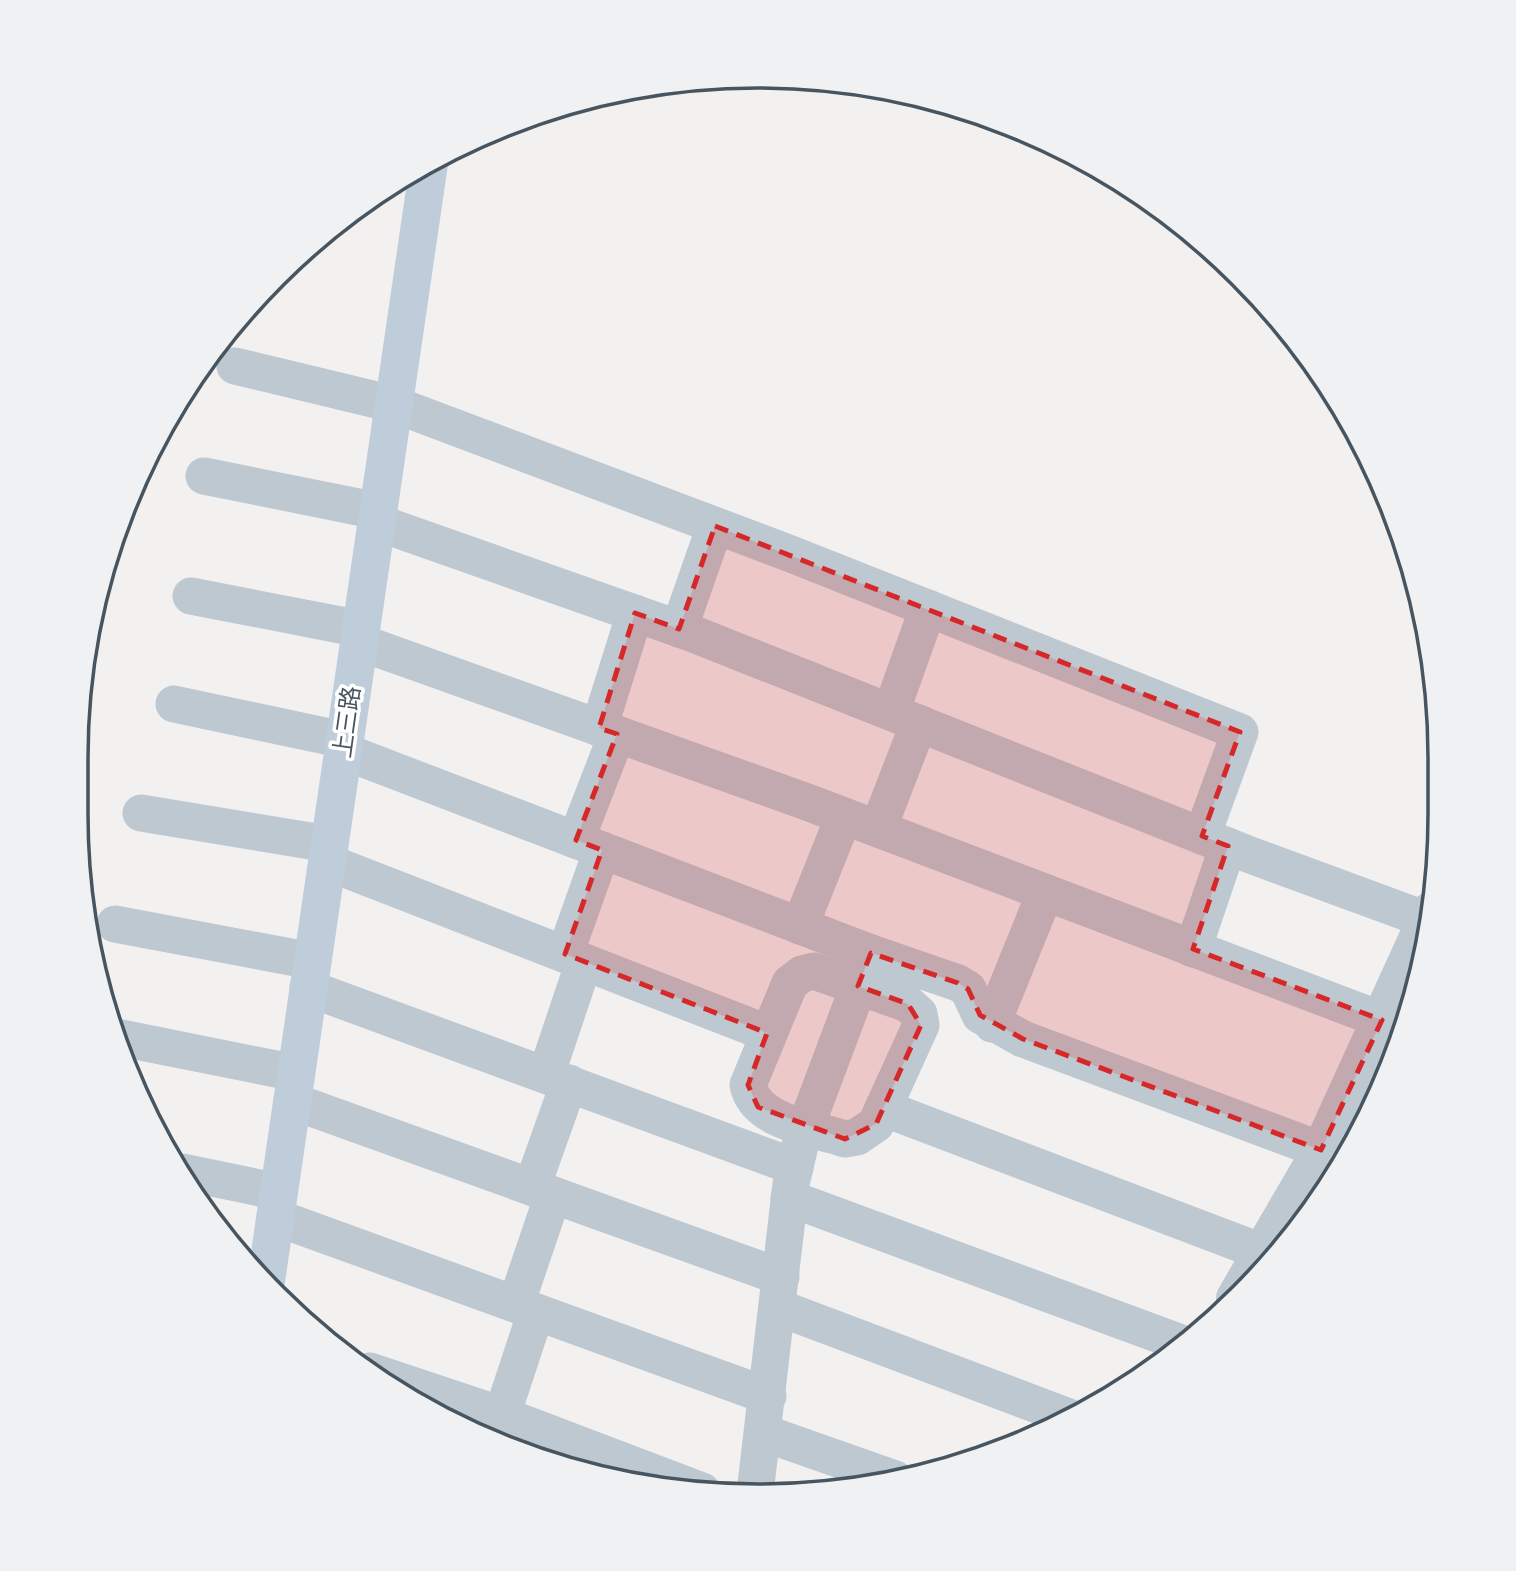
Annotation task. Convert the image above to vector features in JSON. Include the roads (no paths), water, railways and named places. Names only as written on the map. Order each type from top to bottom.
[{"type":"main road","name":"上三路","points":[[268,1270],[427,175]]},
{"type":"street","points":[[235,366],[393,404],[928,608],[1240,732],[1193,949]]},
{"type":"street","points":[[204,476],[377,516],[679,629],[1215,841],[1421,913]]},
{"type":"street","points":[[679,629],[715,526]]},
{"type":"street","points":[[191,596],[360,635],[608,731],[844,816],[1382,1020]]},
{"type":"street","points":[[878,829],[928,608]]},
{"type":"street","points":[[511,1428],[589,845],[608,731],[635,613]]},
{"type":"street","points":[[174,704],[344,746],[589,845],[800,926],[864,970],[919,1014],[921,1025],[876,1124],[857,1137],[845,1139],[772,1115],[758,1107],[751,1098],[748,1085],[767,1033],[790,983],[802,974],[814,971],[864,970],[958,983],[968,989],[980,1015],[1023,1039],[1321,1150]]},
{"type":"street","points":[[141,813],[328,853],[574,958],[767,1033]]},
{"type":"street","points":[[800,926],[844,816]]},
{"type":"street","points":[[992,1024],[1045,893]]},
{"type":"street","points":[[115,924],[310,974],[792,1182],[1173,1339]]},
{"type":"street","points":[[1257,1260],[1321,1150],[1416,946]]},
{"type":"street","points":[[756,1484],[792,1182],[806,1126],[864,970]]},
{"type":"street","points":[[127,1040],[294,1087],[1058,1412]]},
{"type":"street","points":[[883,1108],[1262,1252]]},
{"type":"street","points":[[194,1176],[277,1204],[526,1308],[768,1396]]},
{"type":"street","points":[[415,1389],[511,1428],[655,1476]]},
{"type":"street","points":[[764,1433],[878,1473]]}]
